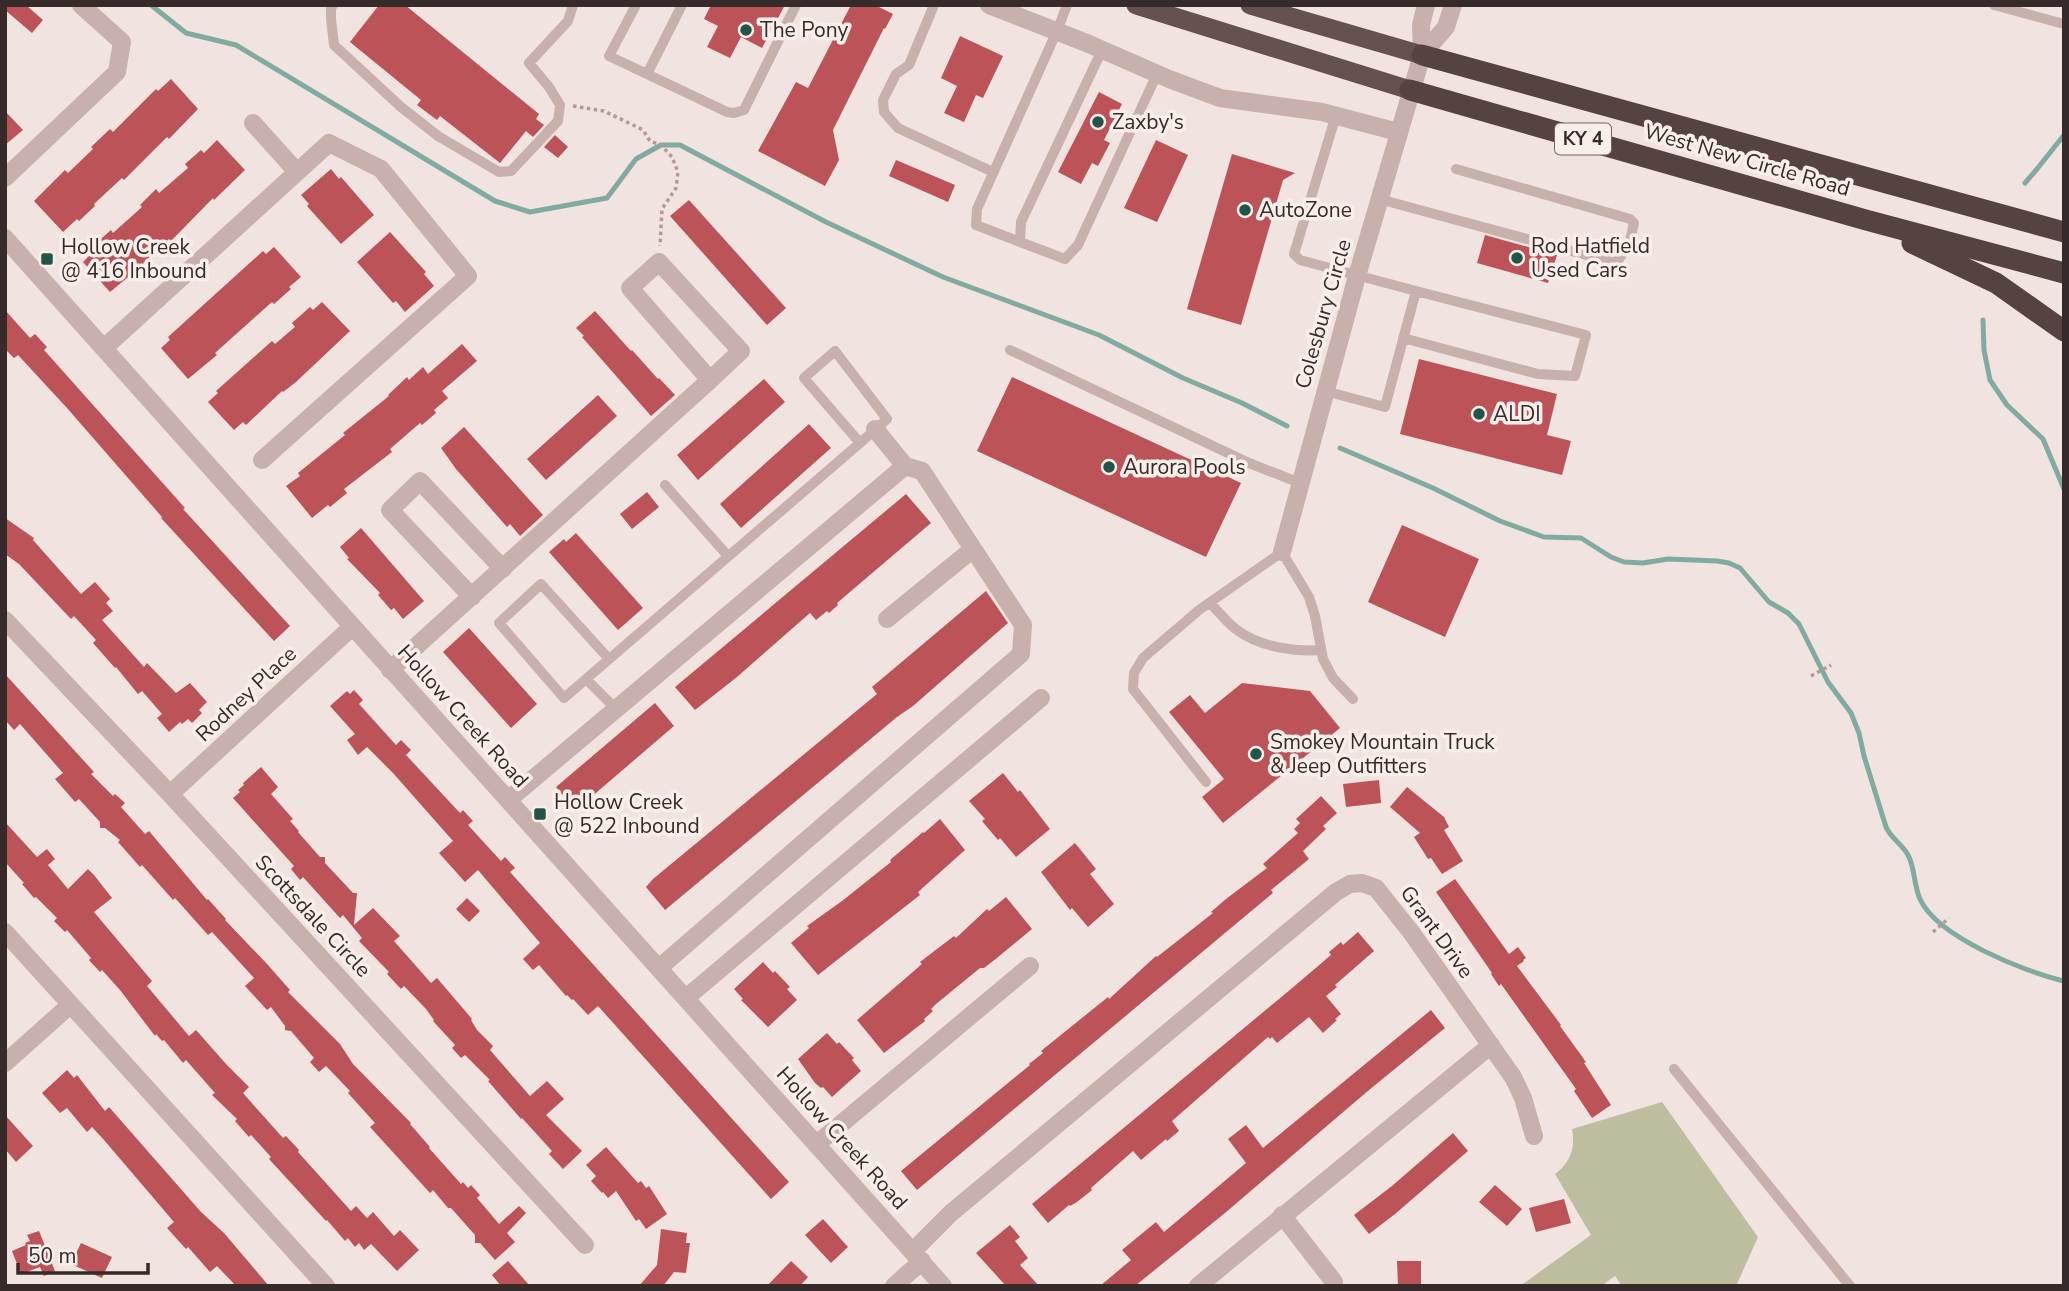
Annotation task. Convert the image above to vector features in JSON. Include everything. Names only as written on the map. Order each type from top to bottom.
[{"type":"highway","name":"West New Circle Road","points":[[1136,5],[1410,90],[1866,220],[2064,273]]},
{"type":"highway","name":"West New Circle Road","points":[[1250,5],[2064,232]]},
{"type":"highway","points":[[1866,220],[1996,283],[2064,331]]},
{"type":"street","points":[[5,178],[117,72],[122,42],[81,5]]},
{"type":"street","points":[[989,5],[1220,98],[1336,116],[1398,132]]},
{"type":"street","points":[[1422,55],[1421,25],[1426,5]]},
{"type":"street","points":[[1422,55],[1446,27],[1453,5]]},
{"type":"street","name":"Colesbury Circle","points":[[1282,552],[1357,275],[1422,55]]},
{"type":"street","points":[[253,123],[297,172]]},
{"type":"street","points":[[104,348],[329,143],[382,169],[468,276],[262,460]]},
{"type":"street","name":"Hollow Creek Road","points":[[5,238],[943,1286]]},
{"type":"street","points":[[390,670],[503,569],[710,380],[741,351],[659,262],[630,288],[710,380]]},
{"type":"street","points":[[659,968],[1021,654],[1023,625],[922,471],[905,466],[875,429]]},
{"type":"street","points":[[508,800],[905,466]]},
{"type":"street","points":[[472,597],[390,510],[420,481],[503,569]]},
{"type":"street","points":[[887,619],[973,549]]},
{"type":"street","name":"Scottsdale Circle","points":[[5,620],[170,794],[584,1245]]},
{"type":"street","name":"Rodney Place","points":[[170,794],[352,627]]},
{"type":"street","points":[[686,998],[1041,698]]},
{"type":"street","name":"Grant Drive","points":[[894,1286],[951,1213],[1336,892],[1350,884],[1362,883],[1376,888],[1387,900],[1513,1077],[1524,1098],[1534,1136]]},
{"type":"street","points":[[5,932],[326,1286]]},
{"type":"street","points":[[817,1144],[1030,966]]},
{"type":"street","points":[[5,1063],[70,1005]]},
{"type":"street","points":[[1198,1286],[1491,1045]]},
{"type":"street","points":[[1282,1215],[1334,1282]]},
{"type":"lane","points":[[333,5],[331,19],[334,45],[401,107],[438,136],[499,172],[511,171],[558,121],[560,106],[529,63],[568,21],[573,5]]},
{"type":"lane","points":[[636,5],[609,56],[734,113],[744,110],[796,5]]},
{"type":"lane","points":[[647,74],[682,5]]},
{"type":"lane","points":[[934,5],[909,65],[896,74],[883,100],[884,111],[898,128],[993,172]]},
{"type":"lane","points":[[1067,5],[976,209],[976,225],[1065,260],[1078,245],[1157,74]]},
{"type":"lane","points":[[1994,5],[2064,24]]},
{"type":"lane","points":[[1020,242],[1021,222],[1102,50]]},
{"type":"lane","points":[[1336,116],[1294,254],[1300,260],[1586,335],[1575,376],[1538,374],[1403,338]]},
{"type":"lane","points":[[1379,199],[1616,263],[1629,245],[1634,223],[1630,219],[1456,169]]},
{"type":"lane","points":[[1325,391],[1385,407],[1416,291]]},
{"type":"lane","points":[[1010,350],[1249,463],[1300,483]]},
{"type":"lane","points":[[609,659],[541,584],[499,623],[564,698],[860,443],[887,419],[835,351],[804,378],[860,443]]},
{"type":"lane","points":[[665,485],[728,556]]},
{"type":"lane","points":[[1206,782],[1133,690],[1134,673],[1143,658],[1210,603],[1282,552],[1309,597],[1321,650],[1333,678],[1353,699]]},
{"type":"lane","points":[[1210,603],[1238,631],[1267,645],[1304,652],[1321,650]]},
{"type":"lane","points":[[586,679],[616,709]]},
{"type":"lane","points":[[1674,1069],[1850,1286]]},
{"type":"path","points":[[560,106],[604,111],[643,130],[650,141],[661,145],[672,158],[678,172],[676,188],[662,209],[659,262]]},
{"type":"path","points":[[1811,676],[1831,666]]},
{"type":"path","points":[[1933,932],[1949,918]]},
{"type":"green space","points":[[1662,1102],[1758,1237],[1736,1286],[1622,1286],[1615,1276],[1601,1286],[1520,1286],[1591,1235],[1555,1174],[1565,1165],[1571,1154],[1572,1129]]},
{"type":"building","points":[[5,5],[26,5],[43,20],[32,33],[5,10]]},
{"type":"building","points":[[379,5],[405,5],[539,114],[536,119],[544,125],[533,137],[526,131],[500,163],[440,116],[437,120],[417,105],[421,100],[350,42]]},
{"type":"building","name":"The Pony","points":[[711,5],[785,5],[762,48],[741,37],[730,58],[707,47],[718,26],[704,19]]},
{"type":"building","points":[[851,5],[875,5],[893,14],[833,130],[839,160],[825,186],[758,151],[796,82],[808,88]]},
{"type":"building","points":[[960,36],[1003,56],[983,98],[976,95],[964,122],[944,113],[957,86],[941,78]]},
{"type":"building","points":[[171,79],[198,109],[79,221],[77,219],[63,232],[34,201],[65,170],[68,173],[110,129],[113,132],[156,89],[158,91]]},
{"type":"building","name":"Zaxby's","points":[[1099,92],[1122,104],[1104,140],[1110,143],[1098,166],[1092,163],[1081,184],[1058,172]]},
{"type":"building","points":[[5,111],[23,130],[5,145]]},
{"type":"building","points":[[555,135],[568,147],[558,158],[544,147]]},
{"type":"building","points":[[217,140],[245,170],[171,241],[169,239],[110,292],[83,262],[97,248],[94,245],[111,230],[113,233],[142,207],[140,205],[156,189],[159,193],[188,168],[185,164],[201,150],[204,153]]},
{"type":"building","points":[[1156,140],[1188,155],[1157,222],[1124,208]]},
{"type":"building","points":[[1232,154],[1295,173],[1283,180],[1241,325],[1187,309]]},
{"type":"building","points":[[896,160],[955,185],[948,202],[889,176]]},
{"type":"building","points":[[331,169],[374,215],[341,244],[307,206],[309,204],[301,195]]},
{"type":"building","points":[[689,200],[786,308],[767,325],[670,216]]},
{"type":"building","points":[[390,232],[426,272],[424,274],[434,286],[405,312],[396,301],[393,303],[357,262]]},
{"type":"building","name":"Rod Hatfield Used Cars","points":[[1485,235],[1557,255],[1548,283],[1477,263]]},
{"type":"building","points":[[274,247],[301,277],[289,287],[291,289],[274,304],[272,302],[188,379],[161,348],[170,340],[168,337],[263,251],[266,254]]},
{"type":"building","points":[[322,302],[350,331],[246,425],[243,422],[234,430],[208,402],[218,393],[216,391],[272,341],[275,344],[295,327],[292,323],[310,307],[313,310]]},
{"type":"building","points":[[5,310],[30,338],[35,334],[47,347],[44,350],[290,626],[274,641],[161,518],[67,408],[18,355],[14,358],[5,349]]},
{"type":"building","points":[[595,311],[675,395],[651,416],[576,328]]},
{"type":"building","points":[[462,344],[477,361],[442,391],[448,398],[434,410],[436,413],[422,425],[420,423],[390,449],[392,452],[344,489],[347,493],[312,518],[286,486],[407,377],[409,380],[423,367],[428,374]]},
{"type":"building","name":"ALDI","points":[[1419,359],[1557,394],[1547,435],[1571,441],[1562,475],[1400,434]]},
{"type":"building","name":"Aurora Pools","points":[[1012,377],[1241,483],[1206,557],[977,451]]},
{"type":"building","points":[[764,379],[785,402],[698,480],[677,455]]},
{"type":"building","points":[[598,395],[617,416],[546,480],[527,459]]},
{"type":"building","points":[[809,424],[831,448],[741,528],[720,504]]},
{"type":"building","points":[[464,427],[543,515],[520,536],[510,524],[507,527],[441,448]]},
{"type":"building","points":[[647,492],[659,507],[632,529],[620,514]]},
{"type":"building","points":[[906,494],[931,523],[837,603],[829,613],[827,611],[816,620],[810,613],[695,710],[675,687]]},
{"type":"building","points":[[5,518],[34,538],[81,594],[95,582],[110,599],[106,603],[113,611],[102,620],[144,667],[147,663],[176,693],[190,683],[207,702],[199,710],[202,713],[192,723],[188,719],[182,724],[180,722],[169,732],[157,718],[162,714],[142,691],[138,694],[93,643],[96,640],[74,616],[71,619],[19,564],[5,554]]},
{"type":"building","points":[[1402,525],[1479,559],[1445,637],[1368,602]]},
{"type":"building","points":[[361,528],[424,601],[403,619],[394,608],[391,610],[378,595],[380,593],[347,559],[349,558],[340,547]]},
{"type":"building","points":[[576,533],[643,608],[618,630],[549,552]]},
{"type":"building","points":[[986,591],[1008,623],[913,706],[665,910],[646,887],[653,879],[877,694],[872,687]]},
{"type":"building","points":[[469,628],[537,704],[511,728],[443,652]]},
{"type":"building","points":[[5,674],[94,772],[91,774],[113,796],[115,794],[125,803],[121,807],[145,834],[149,831],[207,900],[290,990],[288,992],[340,1044],[353,1064],[411,1123],[461,1184],[463,1182],[468,1188],[471,1185],[480,1195],[477,1198],[499,1224],[519,1206],[526,1213],[507,1233],[515,1242],[495,1260],[480,1243],[475,1243],[475,1235],[451,1208],[448,1208],[433,1190],[430,1193],[370,1127],[375,1123],[348,1093],[350,1091],[326,1066],[319,1072],[310,1062],[314,1058],[291,1031],[285,1030],[271,1007],[267,1010],[245,986],[254,978],[212,932],[208,935],[142,865],[140,867],[118,842],[120,840],[105,828],[100,828],[100,822],[79,799],[75,802],[55,779],[63,773],[20,724],[14,730],[5,720]]},
{"type":"building","name":"Smokey Mountain Truck & Jeep Outfitters","points":[[1242,683],[1310,691],[1340,728],[1223,823],[1202,797],[1224,779],[1169,712],[1190,695],[1205,713]]},
{"type":"building","points":[[354,690],[363,700],[359,704],[396,745],[401,740],[411,750],[406,755],[460,813],[463,810],[473,821],[468,825],[501,861],[505,857],[515,868],[510,872],[789,1182],[771,1199],[598,1006],[588,1015],[573,999],[566,996],[539,965],[533,970],[523,959],[540,943],[478,870],[465,882],[439,853],[453,841],[367,747],[358,755],[347,740],[355,734],[330,706],[347,691],[350,694]]},
{"type":"building","points":[[655,703],[674,726],[576,810],[556,787]]},
{"type":"building","points":[[261,767],[278,787],[271,794],[293,819],[290,821],[298,832],[320,857],[325,857],[325,863],[353,893],[357,893],[354,925],[373,908],[400,936],[394,941],[431,983],[437,978],[472,1019],[477,1030],[493,1046],[490,1050],[530,1096],[547,1081],[564,1099],[546,1115],[582,1151],[563,1169],[549,1154],[552,1151],[521,1119],[488,1081],[490,1080],[465,1055],[461,1058],[452,1048],[455,1045],[426,1009],[404,986],[401,989],[387,974],[389,972],[359,941],[362,938],[343,915],[340,918],[303,877],[300,880],[291,869],[294,866],[233,798],[240,792],[238,790],[243,783]]},
{"type":"building","points":[[1003,773],[1050,829],[1016,857],[987,827],[982,821],[985,819],[969,801]]},
{"type":"building","points":[[1379,780],[1381,803],[1346,807],[1343,784]]},
{"type":"building","points":[[1407,787],[1444,817],[1449,827],[1444,830],[1463,861],[1442,874],[1431,858],[1428,859],[1414,837],[1420,833],[1390,807]]},
{"type":"building","points":[[1321,796],[1337,813],[1323,826],[1326,829],[1303,851],[1309,859],[1271,890],[1273,893],[917,1190],[901,1171],[1030,1065],[1043,1053],[1041,1051],[1108,997],[1109,999],[1156,956],[1267,868],[1263,864],[1298,833],[1294,829],[1300,823],[1296,819]]},
{"type":"building","points":[[940,819],[965,850],[918,892],[920,895],[818,975],[791,943],[809,928],[807,926],[891,862],[890,860]]},
{"type":"building","points":[[5,822],[37,857],[47,849],[55,859],[48,865],[68,889],[88,869],[94,875],[112,898],[94,912],[152,981],[147,986],[189,1036],[196,1030],[249,1087],[243,1093],[283,1138],[286,1136],[299,1150],[351,1211],[356,1206],[367,1218],[373,1212],[394,1236],[400,1230],[419,1250],[397,1271],[371,1244],[364,1250],[359,1243],[355,1247],[348,1238],[345,1241],[269,1159],[271,1157],[251,1135],[249,1137],[235,1121],[237,1119],[212,1095],[215,1093],[186,1060],[183,1063],[164,1040],[156,1034],[155,1036],[120,990],[89,960],[91,958],[67,930],[65,932],[54,921],[57,918],[34,898],[5,862]]},
{"type":"building","points":[[1075,843],[1096,869],[1090,874],[1114,904],[1088,927],[1072,908],[1070,910],[1041,872]]},
{"type":"building","points":[[1455,879],[1509,954],[1518,947],[1526,958],[1517,966],[1561,1025],[1611,1105],[1592,1118],[1574,1091],[1576,1089],[1501,984],[1499,986],[1436,892]]},
{"type":"building","points":[[1006,897],[1032,929],[936,1004],[925,1021],[884,1053],[857,1020],[922,964],[920,962],[954,936],[956,938],[987,909],[989,911]]},
{"type":"building","points":[[467,898],[480,911],[469,922],[456,909]]},
{"type":"building","points":[[1358,932],[1374,951],[1326,996],[1341,1014],[1335,1019],[1337,1020],[1323,1033],[1309,1017],[1277,1043],[1272,1037],[1268,1037],[1172,1121],[1179,1131],[1141,1160],[1133,1151],[1091,1188],[1092,1190],[1048,1223],[1032,1204],[1291,989],[1331,955],[1329,952],[1341,942],[1343,945]]},
{"type":"building","points":[[763,962],[790,987],[787,989],[797,1000],[768,1027],[741,1000],[743,999],[734,989]]},
{"type":"building","points":[[1431,1010],[1445,1028],[1225,1213],[1135,1286],[1100,1286],[1131,1260],[1122,1250],[1156,1222],[1164,1232],[1246,1163],[1228,1139],[1246,1125],[1263,1148]]},
{"type":"building","points":[[827,1033],[854,1058],[852,1060],[861,1071],[832,1097],[815,1083],[798,1059]]},
{"type":"building","points":[[67,1070],[74,1078],[77,1075],[105,1111],[109,1107],[269,1286],[236,1286],[217,1266],[210,1272],[188,1247],[186,1249],[167,1228],[174,1222],[92,1127],[87,1132],[67,1108],[60,1113],[42,1093]]},
{"type":"building","points":[[5,1115],[33,1146],[16,1162],[5,1149]]},
{"type":"building","points":[[1453,1133],[1468,1151],[1369,1234],[1354,1215]]},
{"type":"building","points":[[606,1147],[638,1183],[641,1181],[646,1188],[649,1186],[667,1214],[646,1229],[639,1219],[636,1221],[616,1191],[608,1198],[591,1181],[596,1176],[586,1165]]},
{"type":"building","points":[[1495,1185],[1522,1209],[1507,1226],[1479,1202]]},
{"type":"building","points":[[1564,1199],[1571,1223],[1536,1232],[1529,1208]]},
{"type":"building","points":[[823,1219],[848,1247],[831,1263],[805,1235]]},
{"type":"building","points":[[1010,1225],[1020,1237],[1015,1241],[1028,1258],[1020,1265],[1039,1286],[1006,1286],[976,1253]]},
{"type":"building","points":[[661,1229],[687,1233],[686,1243],[690,1243],[686,1273],[674,1272],[663,1286],[639,1286],[657,1265]]},
{"type":"building","points":[[39,1231],[55,1271],[44,1276],[40,1267],[21,1274],[12,1251],[30,1241],[27,1235]]},
{"type":"building","points":[[81,1243],[112,1257],[102,1278],[71,1264]]},
{"type":"building","points":[[508,1261],[530,1286],[501,1286],[492,1275]]},
{"type":"building","points":[[791,1261],[808,1277],[800,1286],[767,1286]]},
{"type":"building","points":[[1397,1261],[1421,1261],[1421,1286],[1398,1286]]},
{"type":"waterway","points":[[151,5],[186,33],[236,45],[495,201],[530,212],[607,198],[636,159],[661,145],[680,145],[826,222],[943,277],[1099,335],[1183,378],[1287,426]]},
{"type":"waterway","points":[[2025,183],[2064,135]]},
{"type":"waterway","points":[[1983,320],[1984,350],[1990,380],[2007,405],[2043,439],[2064,489]]},
{"type":"waterway","points":[[1340,448],[1433,488],[1500,521],[1544,537],[1581,538],[1624,562],[1643,563],[1668,559],[1717,561],[1740,568],[1769,602],[1788,613],[1799,624],[1828,682],[1851,713],[1886,827],[1909,857],[1918,894],[1929,913],[1944,927],[1984,951],[2027,970],[2064,981]]},
{"type":"place","name":"The Pony","points":[[746,30]]},
{"type":"place","name":"Zaxby's","points":[[1098,122]]},
{"type":"place","name":"AutoZone","points":[[1245,210]]},
{"type":"place","name":"Rod Hatfield Used Cars","points":[[1517,258]]},
{"type":"place","name":"Hollow Creek @ 416 Inbound","points":[[47,259]]},
{"type":"place","name":"ALDI","points":[[1479,414]]},
{"type":"place","name":"Aurora Pools","points":[[1109,467]]},
{"type":"place","name":"Smokey Mountain Truck & Jeep Outfitters","points":[[1256,754]]},
{"type":"place","name":"Hollow Creek @ 522 Inbound","points":[[540,814]]}]
